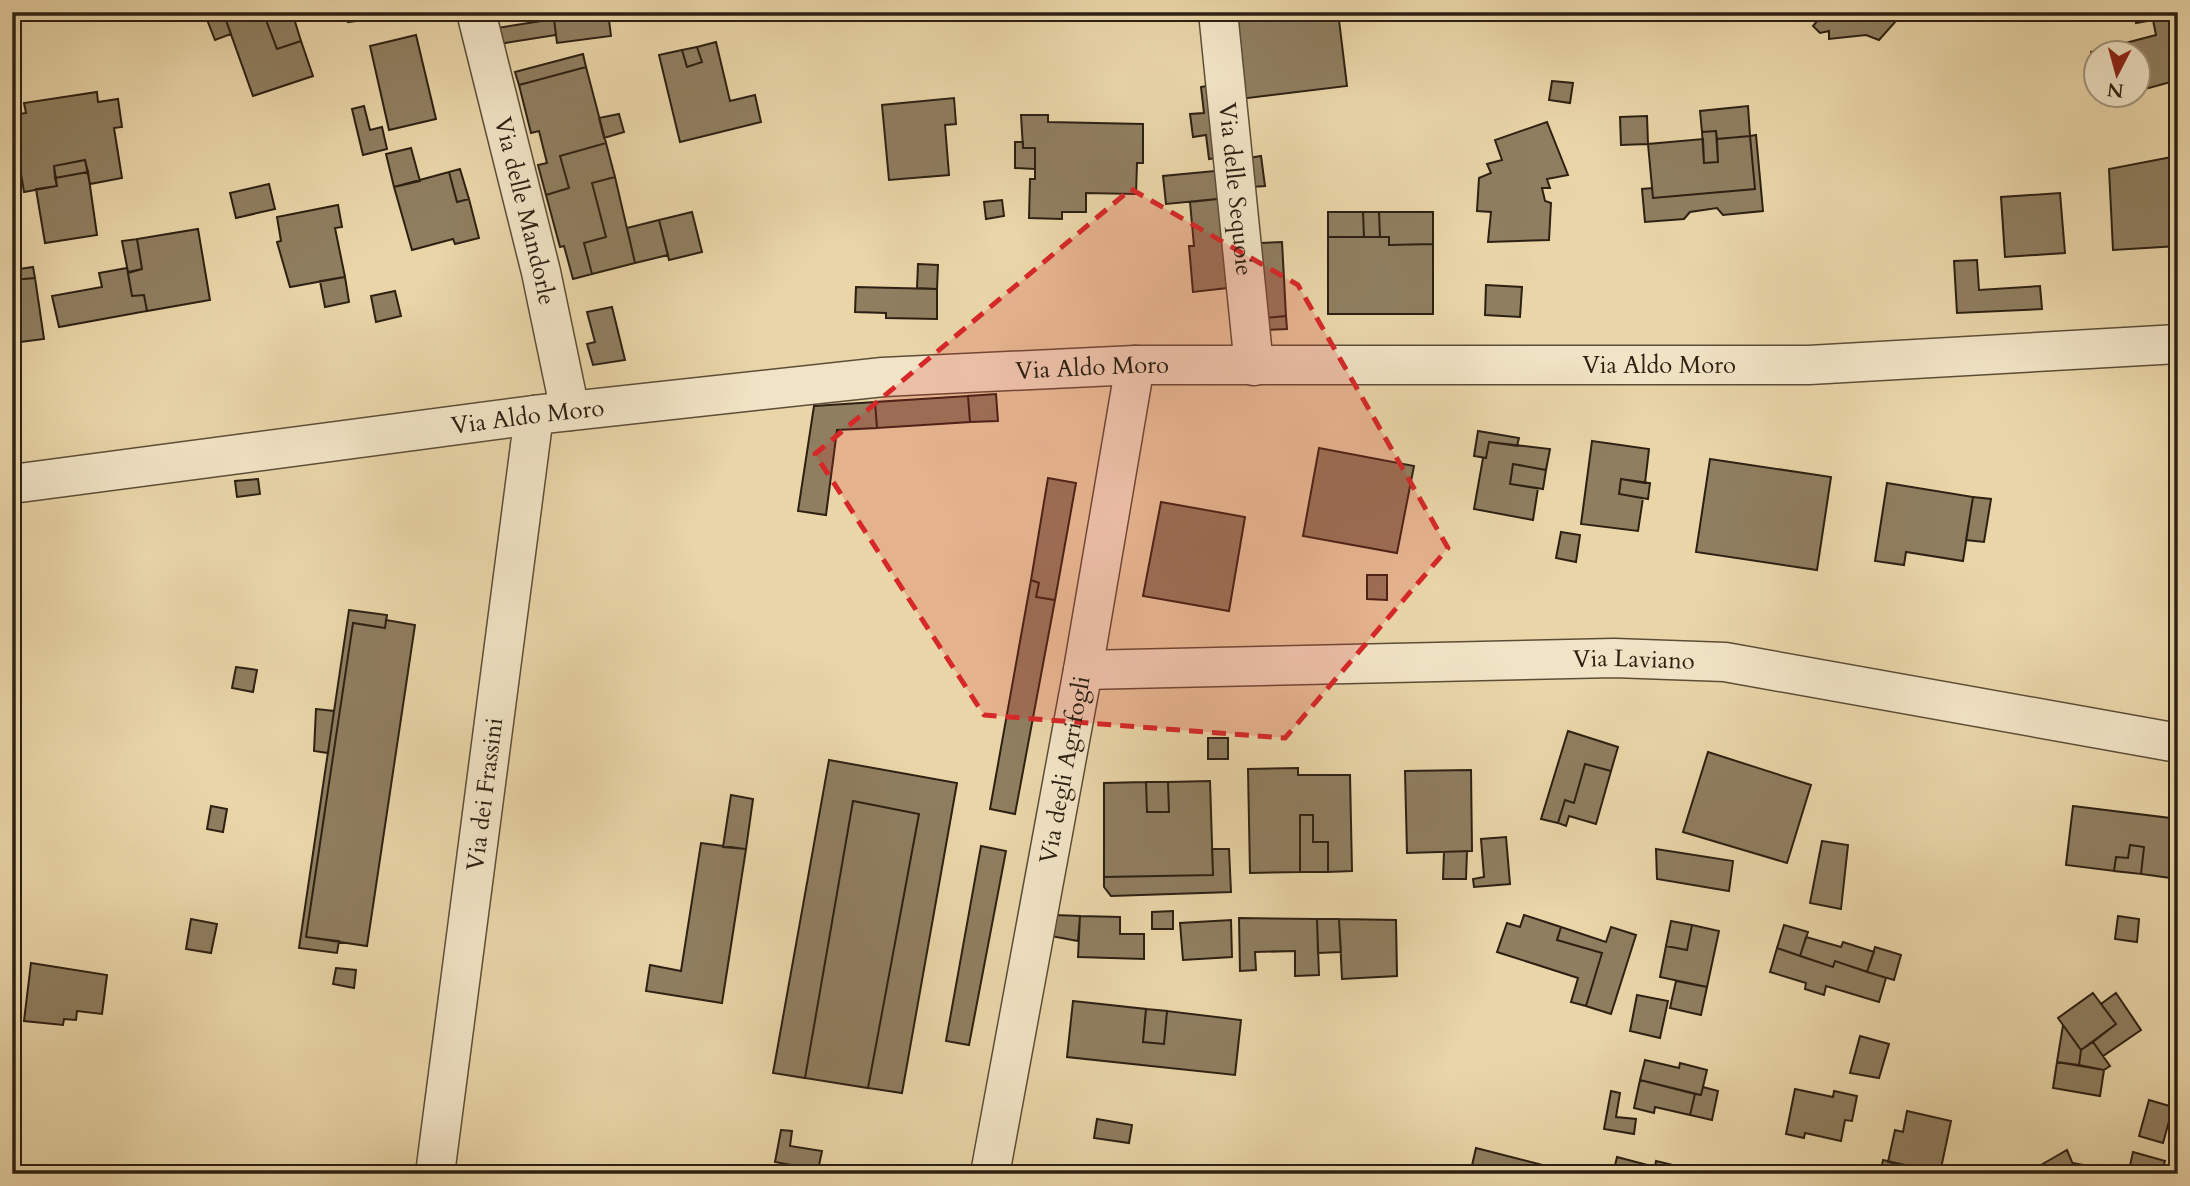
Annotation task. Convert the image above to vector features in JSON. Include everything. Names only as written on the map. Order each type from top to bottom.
[{"type":"street","name":"Via delle Mandorle","points":[[476,12],[541,272],[552,413]]},
{"type":"street","name":"Via delle Sequoie","points":[[1218,12],[1254,366]]},
{"type":"street","name":"Via Aldo Moro","points":[[12,484],[552,413],[883,377],[1135,365],[1809,365],[2178,344]]},
{"type":"street","name":"Via degli Agrifogli","points":[[990,1174],[1083,670],[1135,365]]},
{"type":"street","name":"Via dei Frassini","points":[[435,1174],[552,413]]},
{"type":"street","name":"Via Laviano","points":[[1083,670],[1614,658],[1725,662],[2178,743]]},
{"type":"highlighted area","points":[[1131,189],[1298,285],[1448,548],[1285,738],[984,715],[815,454]]},
{"type":"building","points":[[204,12],[223,12],[231,34],[215,40]]},
{"type":"building","points":[[223,12],[263,12],[277,49],[301,41],[313,76],[253,96]]},
{"type":"building","points":[[263,12],[292,12],[301,41],[277,49]]},
{"type":"building","points":[[347,12],[414,12],[414,13],[348,22]]},
{"type":"building","points":[[608,12],[611,36],[557,43],[554,19]]},
{"type":"building","points":[[1229,12],[1338,12],[1347,86],[1240,99]]},
{"type":"building","points":[[1817,12],[1895,12],[1896,21],[1879,40],[1866,35],[1829,39],[1829,31],[1820,33],[1813,26],[1818,20]]},
{"type":"building","points":[[2135,12],[2178,12],[2178,80],[2152,87],[2152,38],[2145,38],[2156,35],[2153,20],[2136,23]]},
{"type":"building","points":[[554,19],[556,35],[499,44],[497,28]]},
{"type":"building","points":[[416,35],[436,119],[389,130],[370,46]]},
{"type":"building","points":[[716,42],[730,101],[755,95],[761,122],[680,142],[659,55],[682,50],[687,67],[702,62],[697,47]]},
{"type":"building","points":[[697,47],[702,62],[687,67],[682,50]]},
{"type":"building","points":[[583,54],[586,67],[519,85],[515,72]]},
{"type":"building","points":[[586,67],[606,143],[560,156],[569,188],[546,195],[538,165],[547,163],[539,131],[531,133],[519,85]]},
{"type":"building","points":[[1552,81],[1573,83],[1570,103],[1549,100]]},
{"type":"building","points":[[1212,85],[1222,157],[1209,159],[1206,135],[1193,137],[1190,114],[1204,113],[1201,87]]},
{"type":"building","points":[[97,92],[98,102],[118,99],[122,127],[114,128],[122,178],[90,184],[85,160],[54,166],[57,186],[24,192],[16,143],[12,143],[12,115],[26,113],[24,103]]},
{"type":"building","points":[[954,98],[956,124],[945,125],[949,175],[889,180],[882,105]]},
{"type":"building","points":[[364,106],[370,130],[382,127],[387,149],[363,155],[352,109]]},
{"type":"building","points":[[1748,106],[1750,136],[1717,139],[1716,131],[1702,132],[1700,111]]},
{"type":"building","points":[[619,114],[624,132],[604,138],[599,118]]},
{"type":"building","points":[[1021,115],[1048,115],[1048,122],[1143,124],[1143,163],[1137,163],[1136,194],[1086,193],[1086,212],[1062,212],[1062,219],[1029,218],[1030,179],[1035,179],[1035,148],[1023,148]]},
{"type":"building","points":[[1647,116],[1648,144],[1621,145],[1620,117]]},
{"type":"building","points":[[1547,122],[1568,175],[1547,179],[1550,188],[1542,188],[1545,201],[1551,203],[1549,240],[1488,242],[1491,212],[1477,211],[1479,178],[1491,173],[1487,164],[1502,160],[1495,140]]},
{"type":"building","points":[[1716,131],[1718,162],[1704,163],[1702,132]]},
{"type":"building","points":[[1756,135],[1763,211],[1723,215],[1717,208],[1690,212],[1684,219],[1645,222],[1642,189],[1652,188],[1653,198],[1755,189],[1750,136]]},
{"type":"building","points":[[1750,136],[1755,189],[1653,198],[1648,144],[1703,139],[1704,163],[1718,162],[1717,139]]},
{"type":"building","points":[[1015,142],[1023,142],[1023,148],[1035,148],[1035,169],[1015,168]]},
{"type":"building","points":[[12,143],[16,143],[21,171],[12,172]]},
{"type":"building","points":[[606,143],[615,177],[592,183],[606,237],[584,243],[592,274],[573,279],[564,246],[560,247],[546,195],[569,188],[560,156]]},
{"type":"building","points":[[411,148],[420,181],[394,187],[386,154]]},
{"type":"building","points":[[1261,156],[1265,186],[1251,187],[1248,158]]},
{"type":"building","points":[[2177,156],[2178,246],[2113,250],[2109,169]]},
{"type":"building","points":[[85,160],[88,172],[55,178],[54,166]]},
{"type":"building","points":[[460,169],[469,199],[457,202],[449,172]]},
{"type":"building","points":[[1225,170],[1227,198],[1166,204],[1163,176]]},
{"type":"building","points":[[88,172],[97,235],[45,243],[36,189],[57,186],[55,178]]},
{"type":"building","points":[[449,172],[457,202],[469,199],[479,238],[455,244],[453,239],[412,250],[394,187]]},
{"type":"building","points":[[615,177],[635,263],[592,274],[584,243],[606,237],[592,183]]},
{"type":"building","points":[[269,184],[275,209],[236,218],[230,193]]},
{"type":"building","points":[[2060,193],[2065,253],[2005,257],[2001,197]]},
{"type":"building","points":[[1227,198],[1236,287],[1193,292],[1189,246],[1194,246],[1190,202]]},
{"type":"building","points":[[1002,200],[1004,216],[986,219],[984,202]]},
{"type":"building","points":[[338,205],[342,227],[335,228],[345,277],[290,287],[277,242],[281,241],[277,217]]},
{"type":"building","points":[[692,212],[702,252],[669,260],[659,220]]},
{"type":"building","points":[[1328,212],[1363,212],[1364,237],[1328,237]]},
{"type":"building","points":[[1363,212],[1379,212],[1380,237],[1364,237]]},
{"type":"building","points":[[1379,212],[1433,212],[1433,244],[1389,245],[1389,237],[1380,237]]},
{"type":"building","points":[[659,220],[668,255],[635,263],[627,228]]},
{"type":"building","points":[[198,229],[210,300],[147,311],[144,295],[132,296],[128,273],[142,269],[137,239]]},
{"type":"building","points":[[1328,237],[1389,237],[1389,245],[1433,244],[1433,314],[1328,314]]},
{"type":"building","points":[[137,239],[142,269],[128,272],[122,241]]},
{"type":"building","points":[[1282,242],[1286,316],[1264,318],[1260,243]]},
{"type":"building","points":[[1977,260],[1979,290],[2040,286],[2042,309],[1957,313],[1954,261]]},
{"type":"building","points":[[918,264],[938,265],[937,289],[917,288]]},
{"type":"building","points":[[33,267],[35,278],[12,280],[12,270]]},
{"type":"building","points":[[127,268],[132,296],[144,295],[147,311],[59,327],[52,296],[102,287],[99,273]]},
{"type":"building","points":[[345,277],[349,302],[325,307],[320,281]]},
{"type":"building","points":[[35,278],[44,339],[12,343],[12,280]]},
{"type":"building","points":[[1486,285],[1522,287],[1520,317],[1485,315]]},
{"type":"building","points":[[856,287],[937,289],[937,319],[886,318],[886,313],[855,312]]},
{"type":"building","points":[[395,291],[401,316],[376,322],[371,296]]},
{"type":"building","points":[[612,307],[625,360],[593,365],[587,344],[595,342],[587,312]]},
{"type":"building","points":[[1286,316],[1287,329],[1265,330],[1264,318]]},
{"type":"building","points":[[996,394],[998,421],[970,422],[968,396]]},
{"type":"building","points":[[968,396],[970,422],[877,428],[875,402]]},
{"type":"building","points":[[875,402],[877,428],[837,430],[826,515],[798,511],[814,406]]},
{"type":"building","points":[[1478,431],[1519,438],[1517,446],[1489,442],[1486,458],[1474,456]]},
{"type":"building","points":[[1592,441],[1649,449],[1645,483],[1621,479],[1619,494],[1643,498],[1638,531],[1581,524]]},
{"type":"building","points":[[1489,442],[1550,449],[1546,470],[1513,464],[1510,484],[1538,488],[1533,520],[1474,509],[1483,458],[1486,458]]},
{"type":"building","points":[[1319,448],[1414,466],[1397,553],[1303,536]]},
{"type":"building","points":[[1710,459],[1831,477],[1817,570],[1696,552]]},
{"type":"building","points":[[1513,464],[1546,470],[1543,489],[1510,484]]},
{"type":"building","points":[[1048,478],[1076,483],[1055,600],[1036,597],[1039,583],[1031,580]]},
{"type":"building","points":[[258,479],[260,494],[237,497],[235,481]]},
{"type":"building","points":[[1621,479],[1650,483],[1648,499],[1619,494]]},
{"type":"building","points":[[1887,483],[1973,497],[1963,561],[1906,552],[1904,565],[1875,561]]},
{"type":"building","points":[[1973,497],[1991,499],[1984,542],[1966,540]]},
{"type":"building","points":[[1161,502],[1245,517],[1229,611],[1143,596]]},
{"type":"building","points":[[1561,532],[1580,535],[1576,562],[1556,558]]},
{"type":"building","points":[[1367,575],[1387,575],[1387,600],[1367,599]]},
{"type":"building","points":[[1031,580],[1039,583],[1036,597],[1055,600],[1015,814],[990,809]]},
{"type":"building","points":[[349,610],[387,615],[385,628],[353,623],[306,937],[339,941],[337,953],[299,948]]},
{"type":"building","points":[[386,620],[415,625],[367,946],[306,937],[353,623],[385,628]]},
{"type":"building","points":[[236,667],[257,670],[253,692],[232,688]]},
{"type":"building","points":[[316,709],[334,711],[328,753],[314,751]]},
{"type":"building","points":[[1568,731],[1618,747],[1611,771],[1585,764],[1574,803],[1565,800],[1558,823],[1541,819]]},
{"type":"building","points":[[1208,738],[1228,738],[1228,759],[1208,759]]},
{"type":"building","points":[[1708,752],[1811,785],[1787,863],[1683,832]]},
{"type":"building","points":[[829,760],[957,783],[902,1093],[868,1088],[919,814],[853,801],[805,1078],[773,1073]]},
{"type":"building","points":[[1585,764],[1611,771],[1596,824],[1569,816],[1566,826],[1558,823],[1565,800],[1574,803]]},
{"type":"building","points":[[1298,768],[1298,775],[1350,775],[1352,871],[1328,872],[1328,842],[1313,842],[1313,815],[1300,815],[1300,872],[1250,873],[1248,769]]},
{"type":"building","points":[[1471,770],[1472,851],[1407,853],[1405,771]]},
{"type":"building","points":[[1210,781],[1213,875],[1104,877],[1104,783],[1146,782],[1147,812],[1169,812],[1168,782]]},
{"type":"building","points":[[1146,782],[1168,782],[1169,812],[1147,812]]},
{"type":"building","points":[[731,795],[753,799],[746,849],[723,847]]},
{"type":"building","points":[[853,801],[919,814],[868,1088],[805,1078]]},
{"type":"building","points":[[211,806],[227,809],[223,832],[207,829]]},
{"type":"building","points":[[2073,806],[2178,819],[2178,879],[2141,874],[2144,847],[2130,845],[2128,858],[2116,857],[2114,871],[2066,865]]},
{"type":"building","points":[[1300,815],[1313,815],[1313,842],[1328,842],[1328,872],[1300,872]]},
{"type":"building","points":[[1506,837],[1510,884],[1474,887],[1473,879],[1484,877],[1481,839]]},
{"type":"building","points":[[1822,841],[1848,845],[1841,909],[1810,903]]},
{"type":"building","points":[[701,843],[746,849],[722,1003],[646,991],[650,965],[681,971]]},
{"type":"building","points":[[2130,845],[2144,847],[2141,874],[2114,871],[2116,857],[2128,858]]},
{"type":"building","points":[[981,846],[1006,851],[969,1045],[946,1041]]},
{"type":"building","points":[[1212,849],[1229,849],[1231,892],[1111,896],[1104,887],[1104,877],[1213,875]]},
{"type":"building","points":[[1656,849],[1733,861],[1729,891],[1657,879]]},
{"type":"building","points":[[1467,851],[1466,879],[1443,879],[1444,852]]},
{"type":"building","points":[[1173,911],[1173,929],[1152,929],[1152,912]]},
{"type":"building","points":[[1055,915],[1080,916],[1078,941],[1051,936]]},
{"type":"building","points":[[1524,915],[1561,927],[1557,940],[1602,953],[1586,1006],[1571,1002],[1578,978],[1497,952],[1507,923],[1520,927]]},
{"type":"building","points":[[1080,916],[1120,917],[1120,934],[1144,934],[1144,959],[1078,957]]},
{"type":"building","points":[[2118,916],[2139,919],[2137,942],[2115,939]]},
{"type":"building","points":[[1239,918],[1317,919],[1319,975],[1295,976],[1295,951],[1255,952],[1256,970],[1240,971]]},
{"type":"building","points":[[191,919],[217,924],[211,953],[186,949]]},
{"type":"building","points":[[1317,919],[1339,919],[1341,952],[1318,953]]},
{"type":"building","points":[[1339,919],[1396,920],[1397,976],[1342,979]]},
{"type":"building","points":[[1231,920],[1232,957],[1183,960],[1180,923]]},
{"type":"building","points":[[1671,921],[1692,925],[1687,950],[1666,946]]},
{"type":"building","points":[[1692,925],[1719,931],[1707,987],[1660,977],[1666,946],[1687,950]]},
{"type":"building","points":[[1784,925],[1808,932],[1800,956],[1777,948]]},
{"type":"building","points":[[1561,927],[1606,942],[1611,927],[1636,935],[1611,1014],[1586,1006],[1602,953],[1557,940]]},
{"type":"building","points":[[1806,937],[1841,947],[1843,942],[1874,952],[1867,972],[1835,961],[1833,967],[1800,956]]},
{"type":"building","points":[[1875,947],[1901,955],[1894,980],[1867,972]]},
{"type":"building","points":[[1777,948],[1833,967],[1835,961],[1886,978],[1879,1002],[1826,986],[1824,995],[1805,989],[1806,983],[1770,972]]},
{"type":"building","points":[[31,963],[107,975],[102,1014],[77,1011],[76,1020],[64,1019],[63,1025],[24,1021]]},
{"type":"building","points":[[336,968],[356,970],[354,988],[333,984]]},
{"type":"building","points":[[1676,981],[1707,987],[1701,1015],[1670,1008]]},
{"type":"building","points":[[2093,993],[2116,1024],[2081,1050],[2058,1018]]},
{"type":"building","points":[[2116,993],[2141,1030],[2103,1056],[2093,1042],[2116,1024],[2101,1004]]},
{"type":"building","points":[[1637,995],[1668,1001],[1660,1038],[1630,1031]]},
{"type":"building","points":[[1073,1001],[1146,1009],[1143,1042],[1164,1044],[1167,1011],[1241,1020],[1235,1075],[1067,1057]]},
{"type":"building","points":[[1146,1009],[1167,1011],[1164,1044],[1143,1042]]},
{"type":"building","points":[[2063,1025],[2081,1050],[2079,1065],[2057,1062]]},
{"type":"building","points":[[1860,1036],[1889,1044],[1879,1078],[1850,1073]]},
{"type":"building","points":[[2093,1042],[2110,1066],[2104,1070],[2079,1065],[2081,1050]]},
{"type":"building","points":[[1645,1060],[1679,1068],[1680,1063],[1707,1070],[1701,1095],[1640,1080]]},
{"type":"building","points":[[2057,1062],[2104,1070],[2100,1096],[2053,1088]]},
{"type":"building","points":[[1640,1080],[1695,1094],[1690,1115],[1655,1107],[1654,1113],[1634,1108]]},
{"type":"building","points":[[1703,1087],[1718,1091],[1712,1120],[1690,1115],[1695,1094],[1701,1095]]},
{"type":"building","points":[[1795,1089],[1833,1097],[1834,1091],[1857,1096],[1852,1121],[1845,1120],[1841,1141],[1805,1133],[1804,1138],[1786,1134]]},
{"type":"building","points":[[1611,1091],[1620,1093],[1616,1117],[1636,1119],[1634,1134],[1604,1129]]},
{"type":"building","points":[[2149,1100],[2173,1107],[2163,1143],[2139,1136]]},
{"type":"building","points":[[1907,1111],[1951,1121],[1940,1173],[1888,1162],[1895,1130],[1903,1132]]},
{"type":"building","points":[[1097,1119],[1132,1125],[1129,1143],[1094,1138]]},
{"type":"building","points":[[781,1130],[792,1131],[790,1146],[822,1151],[818,1170],[775,1162]]},
{"type":"building","points":[[1476,1148],[1570,1172],[1470,1174]]},
{"type":"building","points":[[2067,1150],[2077,1174],[2037,1174],[2034,1169]]},
{"type":"building","points":[[2133,1152],[2165,1161],[2161,1174],[2128,1174]]},
{"type":"building","points":[[1617,1157],[1655,1167],[1656,1161],[1681,1167],[1679,1174],[1613,1174]]},
{"type":"building","points":[[1883,1160],[1923,1169],[1921,1174],[1880,1174]]},
{"type":"building","points":[[2073,1163],[2105,1169],[2104,1174],[2077,1174]]}]
